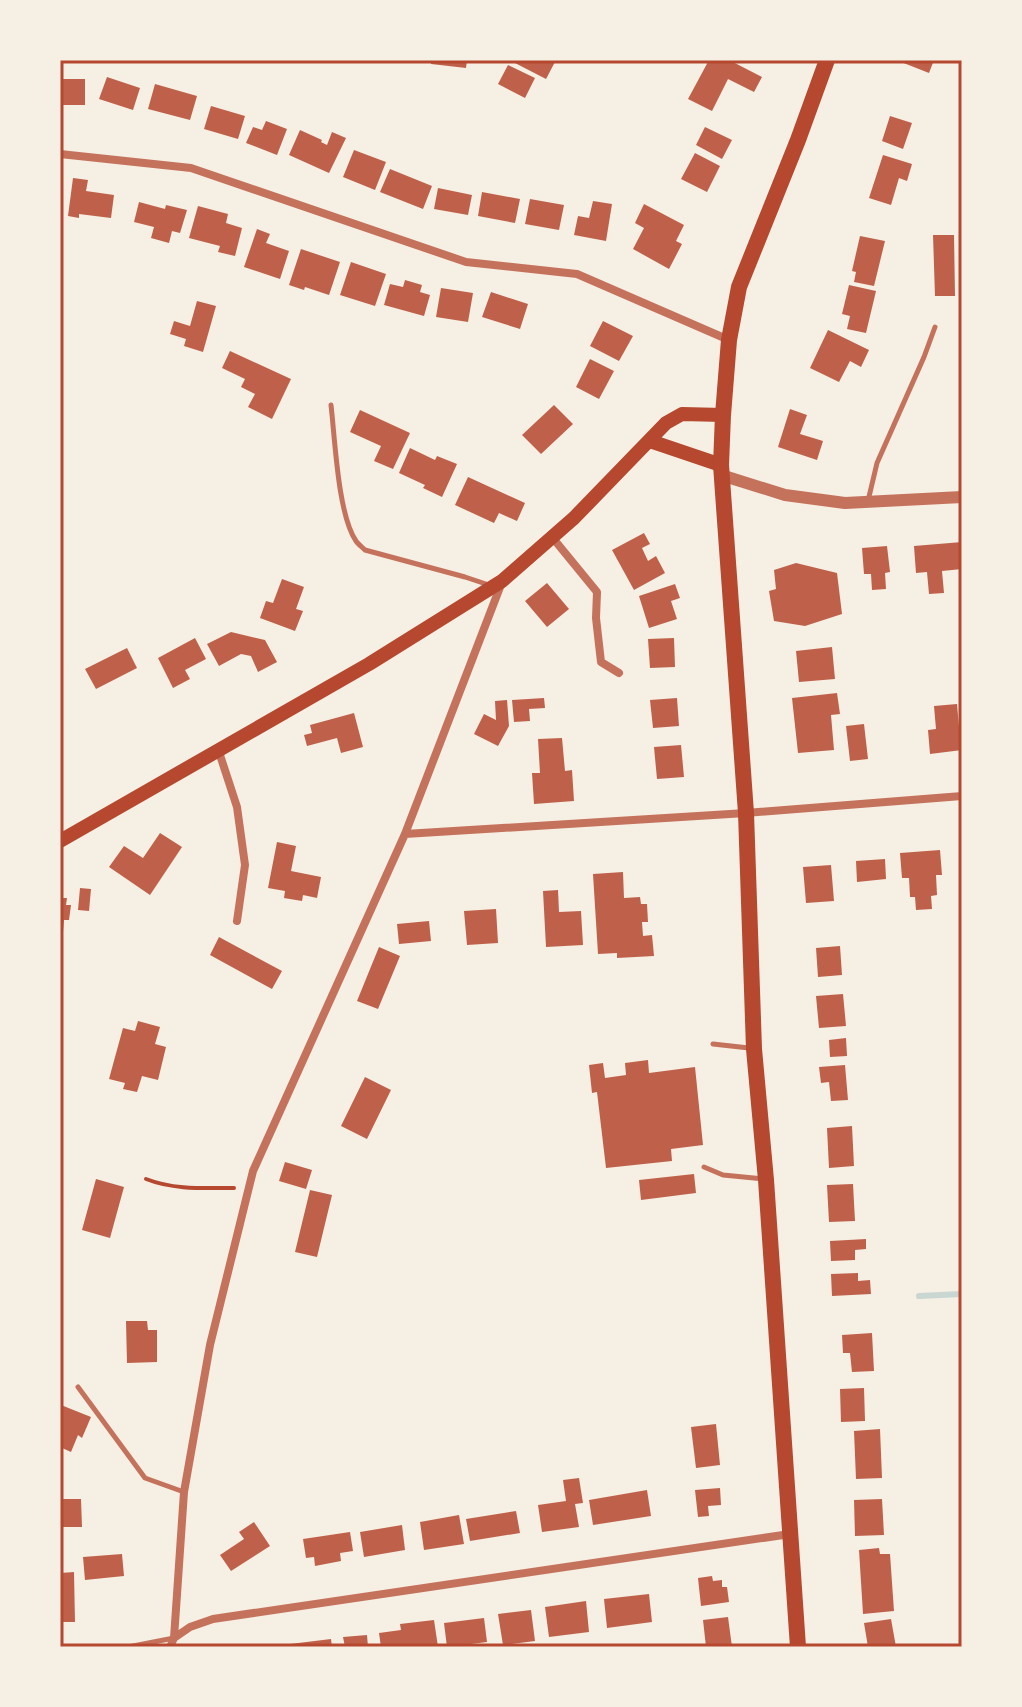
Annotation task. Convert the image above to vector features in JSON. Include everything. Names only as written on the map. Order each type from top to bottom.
[{"type":"highway","points":[[798,1647],[754,1049],[746,813],[721,470],[729,340],[739,287],[827,60]]},
{"type":"main road","points":[[60,841],[369,664],[498,584],[574,518],[666,423],[682,414],[723,415]]},
{"type":"main road","points":[[650,441],[721,470]]},
{"type":"street","points":[[60,154],[191,168],[466,262],[577,274],[729,340]]},
{"type":"street","points":[[721,470],[785,495],[845,503],[962,497]]},
{"type":"street","points":[[552,537],[597,592],[596,618],[601,662],[619,673]]},
{"type":"street","points":[[172,1643],[184,1492],[210,1345],[253,1171],[405,834],[498,584]]},
{"type":"street","points":[[219,752],[237,807],[245,865],[237,921]]},
{"type":"street","points":[[405,834],[962,796]]},
{"type":"street","points":[[172,1643],[190,1627],[213,1619],[791,1533]]},
{"type":"lane","points":[[868,502],[877,463],[935,327]]},
{"type":"lane","points":[[331,405],[346,515],[355,540],[365,550],[498,584]]},
{"type":"lane","points":[[713,1044],[754,1049]]},
{"type":"lane","points":[[704,1167],[723,1175],[766,1180]]},
{"type":"lane","points":[[78,1387],[145,1478],[184,1492]]},
{"type":"lane","points":[[128,1647],[172,1643]]},
{"type":"path","points":[[146,1179],[180,1188],[249,1188]]},
{"type":"building","points":[[431,60],[467,60],[466,68],[431,64]]},
{"type":"building","points":[[514,60],[556,60],[546,79]]},
{"type":"building","points":[[709,60],[729,60],[762,77],[754,92],[728,79],[712,111],[688,99]]},
{"type":"building","points":[[896,60],[934,60],[929,73]]},
{"type":"building","points":[[508,65],[535,78],[525,98],[498,84]]},
{"type":"building","points":[[107,77],[140,88],[133,110],[99,99]]},
{"type":"building","points":[[60,79],[85,79],[85,105],[60,105]]},
{"type":"building","points":[[155,84],[197,96],[190,120],[148,109]]},
{"type":"building","points":[[211,106],[245,116],[238,139],[204,129]]},
{"type":"building","points":[[890,116],[912,123],[903,149],[882,141]]},
{"type":"building","points":[[266,121],[287,129],[277,155],[246,143],[253,127],[262,130]]},
{"type":"building","points":[[705,127],[732,140],[722,159],[696,145]]},
{"type":"building","points":[[300,130],[327,145],[332,132],[346,138],[329,173],[289,155]]},
{"type":"building","points":[[354,150],[386,162],[375,190],[343,177]]},
{"type":"building","points":[[695,153],[720,166],[707,192],[681,179]]},
{"type":"building","points":[[883,155],[912,164],[907,181],[899,178],[891,205],[869,198]]},
{"type":"building","points":[[390,169],[432,186],[423,209],[380,192]]},
{"type":"building","points":[[73,178],[88,180],[86,191],[114,195],[111,218],[79,214],[79,218],[68,216]]},
{"type":"building","points":[[438,188],[472,195],[468,215],[434,209]]},
{"type":"building","points":[[482,192],[520,199],[515,223],[478,216]]},
{"type":"building","points":[[530,199],[564,205],[559,230],[525,224]]},
{"type":"building","points":[[593,201],[612,204],[606,241],[574,235],[578,216],[589,218]]},
{"type":"building","points":[[139,202],[165,209],[166,205],[187,210],[180,233],[172,231],[169,243],[151,238],[154,227],[134,222]]},
{"type":"building","points":[[644,204],[684,225],[676,241],[682,244],[669,269],[633,249],[644,228],[635,223]]},
{"type":"building","points":[[198,206],[228,214],[226,223],[242,228],[235,256],[218,252],[220,246],[189,238]]},
{"type":"building","points":[[257,229],[270,234],[266,243],[289,251],[280,279],[244,267]]},
{"type":"building","points":[[933,235],[954,235],[955,296],[935,296]]},
{"type":"building","points":[[860,236],[885,241],[874,286],[854,282],[856,272],[852,271]]},
{"type":"building","points":[[301,249],[340,262],[329,295],[289,285]]},
{"type":"building","points":[[351,262],[386,274],[375,306],[340,295]]},
{"type":"building","points":[[405,280],[422,285],[420,292],[430,295],[424,316],[384,305],[390,284],[403,287]]},
{"type":"building","points":[[849,285],[876,291],[866,333],[847,329],[850,316],[842,314]]},
{"type":"building","points":[[441,288],[473,293],[468,322],[436,317]]},
{"type":"building","points":[[491,292],[528,304],[520,329],[482,317]]},
{"type":"building","points":[[197,301],[216,306],[203,352],[184,346],[186,339],[170,334],[174,321],[190,326]]},
{"type":"building","points":[[603,321],[633,336],[619,361],[590,346]]},
{"type":"building","points":[[828,330],[869,350],[861,367],[850,361],[839,382],[810,368]]},
{"type":"building","points":[[230,351],[291,379],[272,419],[248,407],[255,394],[241,387],[245,379],[222,368]]},
{"type":"building","points":[[590,359],[614,371],[599,399],[576,387]]},
{"type":"building","points":[[554,405],[573,424],[541,454],[522,435]]},
{"type":"building","points":[[790,409],[807,415],[800,434],[823,441],[817,460],[778,447]]},
{"type":"building","points":[[360,410],[410,433],[393,469],[374,461],[381,446],[350,432]]},
{"type":"building","points":[[410,448],[435,460],[437,456],[457,464],[442,497],[399,473]]},
{"type":"building","points":[[468,477],[525,503],[517,521],[499,513],[494,523],[455,505]]},
{"type":"building","points":[[644,533],[650,544],[642,548],[648,561],[656,556],[665,573],[634,590],[612,550]]},
{"type":"building","points":[[962,542],[962,569],[942,571],[944,593],[929,594],[927,572],[916,573],[914,546]]},
{"type":"building","points":[[887,546],[890,572],[885,573],[886,589],[872,590],[871,574],[864,574],[862,548]]},
{"type":"building","points":[[796,563],[837,573],[842,614],[805,626],[774,621],[769,591],[776,589],[774,570]]},
{"type":"building","points":[[282,579],[304,587],[296,609],[303,611],[295,631],[260,618],[266,601],[273,603]]},
{"type":"building","points":[[547,583],[569,609],[547,627],[525,601]]},
{"type":"building","points":[[675,584],[680,598],[671,601],[677,619],[649,628],[639,596]]},
{"type":"building","points":[[231,632],[265,640],[277,662],[258,672],[251,656],[241,654],[219,666],[207,644]]},
{"type":"building","points":[[195,638],[206,659],[185,670],[190,679],[173,688],[158,658]]},
{"type":"building","points":[[674,638],[675,667],[650,668],[648,639]]},
{"type":"building","points":[[832,647],[835,679],[799,682],[796,651]]},
{"type":"building","points":[[127,648],[137,668],[96,689],[85,669]]},
{"type":"building","points":[[837,693],[840,714],[831,715],[834,750],[798,753],[792,698]]},
{"type":"building","points":[[544,698],[545,708],[529,709],[530,721],[514,722],[512,700]]},
{"type":"building","points":[[677,698],[679,726],[653,728],[650,700]]},
{"type":"building","points":[[507,700],[509,726],[498,746],[474,734],[484,714],[496,720],[495,701]]},
{"type":"building","points":[[957,704],[959,727],[962,727],[962,750],[930,754],[928,730],[936,729],[934,706]]},
{"type":"building","points":[[354,713],[363,747],[341,753],[337,738],[307,746],[304,735],[312,733],[310,725]]},
{"type":"building","points":[[864,724],[868,759],[850,761],[846,726]]},
{"type":"building","points":[[562,738],[565,771],[572,770],[574,801],[534,804],[532,773],[540,773],[538,739]]},
{"type":"building","points":[[681,745],[684,777],[657,779],[654,747]]},
{"type":"building","points":[[160,833],[182,847],[150,895],[109,867],[124,846],[143,858]]},
{"type":"building","points":[[277,842],[296,846],[291,871],[321,877],[317,898],[303,895],[302,901],[284,898],[285,891],[268,888]]},
{"type":"building","points":[[940,850],[942,875],[936,875],[937,895],[931,896],[932,909],[916,910],[915,897],[910,897],[909,878],[902,878],[900,853]]},
{"type":"building","points":[[885,859],[886,879],[857,882],[856,861]]},
{"type":"building","points":[[831,865],[834,901],[806,903],[803,867]]},
{"type":"building","points":[[623,872],[624,898],[640,897],[641,904],[647,904],[648,922],[642,922],[643,936],[652,935],[654,956],[617,958],[617,953],[598,954],[593,874]]},
{"type":"building","points":[[80,888],[91,889],[89,911],[78,910]]},
{"type":"building","points":[[558,890],[559,912],[581,911],[583,945],[546,947],[543,891]]},
{"type":"building","points":[[60,898],[67,898],[66,905],[71,905],[69,920],[64,920],[62,943],[60,943]]},
{"type":"building","points":[[496,909],[498,943],[467,945],[464,911]]},
{"type":"building","points":[[429,921],[431,941],[399,944],[397,924]]},
{"type":"building","points":[[219,937],[282,971],[272,989],[210,955]]},
{"type":"building","points":[[840,946],[842,975],[818,977],[816,948]]},
{"type":"building","points":[[379,947],[400,956],[378,1009],[357,1001]]},
{"type":"building","points":[[843,994],[846,1026],[819,1028],[816,996]]},
{"type":"building","points":[[138,1021],[160,1027],[155,1044],[166,1047],[158,1080],[142,1076],[137,1092],[123,1089],[125,1083],[109,1079],[123,1028],[135,1031]]},
{"type":"building","points":[[846,1038],[847,1056],[830,1057],[829,1040]]},
{"type":"building","points":[[648,1060],[649,1073],[695,1067],[703,1145],[671,1149],[672,1161],[606,1168],[597,1092],[592,1093],[589,1065],[603,1063],[605,1078],[626,1075],[625,1063]]},
{"type":"building","points":[[845,1065],[848,1100],[831,1101],[829,1082],[821,1083],[819,1067]]},
{"type":"building","points":[[365,1077],[391,1090],[367,1139],[341,1126]]},
{"type":"building","points":[[852,1126],[854,1166],[829,1168],[827,1128]]},
{"type":"building","points":[[285,1162],[312,1170],[306,1189],[279,1181]]},
{"type":"building","points":[[694,1174],[696,1193],[641,1200],[639,1180]]},
{"type":"building","points":[[96,1179],[124,1187],[110,1238],[82,1230]]},
{"type":"building","points":[[853,1184],[855,1221],[829,1222],[827,1185]]},
{"type":"building","points":[[310,1190],[332,1195],[317,1257],[295,1252]]},
{"type":"building","points":[[866,1239],[866,1249],[855,1250],[855,1260],[831,1261],[830,1241]]},
{"type":"building","points":[[858,1273],[858,1281],[870,1280],[871,1294],[832,1296],[831,1274]]},
{"type":"building","points":[[126,1321],[147,1321],[148,1330],[157,1330],[157,1362],[127,1363]]},
{"type":"building","points":[[872,1333],[874,1371],[852,1372],[850,1353],[843,1353],[842,1335]]},
{"type":"building","points":[[864,1388],[865,1421],[841,1422],[840,1389]]},
{"type":"building","points":[[61,1405],[91,1417],[82,1438],[78,1435],[71,1452],[60,1447]]},
{"type":"building","points":[[716,1424],[720,1465],[696,1468],[691,1427]]},
{"type":"building","points":[[880,1429],[882,1478],[856,1479],[854,1431]]},
{"type":"building","points":[[579,1478],[583,1503],[575,1504],[579,1527],[542,1532],[538,1505],[566,1501],[563,1480]]},
{"type":"building","points":[[720,1488],[721,1505],[708,1506],[709,1516],[698,1517],[695,1490]]},
{"type":"building","points":[[647,1490],[651,1516],[593,1525],[589,1500]]},
{"type":"building","points":[[60,1499],[81,1499],[82,1527],[60,1527]]},
{"type":"building","points":[[882,1499],[884,1535],[855,1536],[854,1500]]},
{"type":"building","points":[[516,1511],[520,1533],[470,1541],[466,1519]]},
{"type":"building","points":[[459,1515],[464,1544],[424,1550],[420,1522]]},
{"type":"building","points":[[254,1522],[270,1546],[231,1571],[220,1555],[244,1539],[239,1532]]},
{"type":"building","points":[[402,1525],[405,1550],[364,1557],[360,1532]]},
{"type":"building","points":[[350,1532],[353,1551],[340,1553],[341,1561],[315,1566],[314,1557],[306,1558],[303,1539]]},
{"type":"building","points":[[879,1548],[880,1554],[890,1554],[894,1611],[863,1614],[859,1550]]},
{"type":"building","points":[[122,1554],[124,1576],[85,1580],[83,1557]]},
{"type":"building","points":[[74,1572],[75,1622],[60,1622],[60,1573]]},
{"type":"building","points":[[712,1576],[713,1581],[722,1580],[722,1587],[727,1587],[729,1602],[701,1606],[698,1578]]},
{"type":"building","points":[[649,1594],[652,1622],[607,1628],[604,1599]]},
{"type":"building","points":[[586,1601],[589,1632],[549,1637],[545,1607]]},
{"type":"building","points":[[531,1610],[535,1641],[503,1645],[498,1614]]},
{"type":"building","points":[[728,1617],[732,1647],[706,1647],[703,1620]]},
{"type":"building","points":[[484,1618],[487,1642],[447,1647],[444,1623]]},
{"type":"building","points":[[891,1619],[896,1647],[868,1647],[864,1623]]},
{"type":"building","points":[[434,1620],[438,1647],[381,1647],[379,1633],[401,1630],[400,1624]]},
{"type":"building","points":[[367,1635],[368,1647],[345,1647],[343,1637]]},
{"type":"building","points":[[331,1639],[332,1647],[282,1647],[282,1645]]},
{"type":"waterway","points":[[919,1296],[962,1294]]}]
